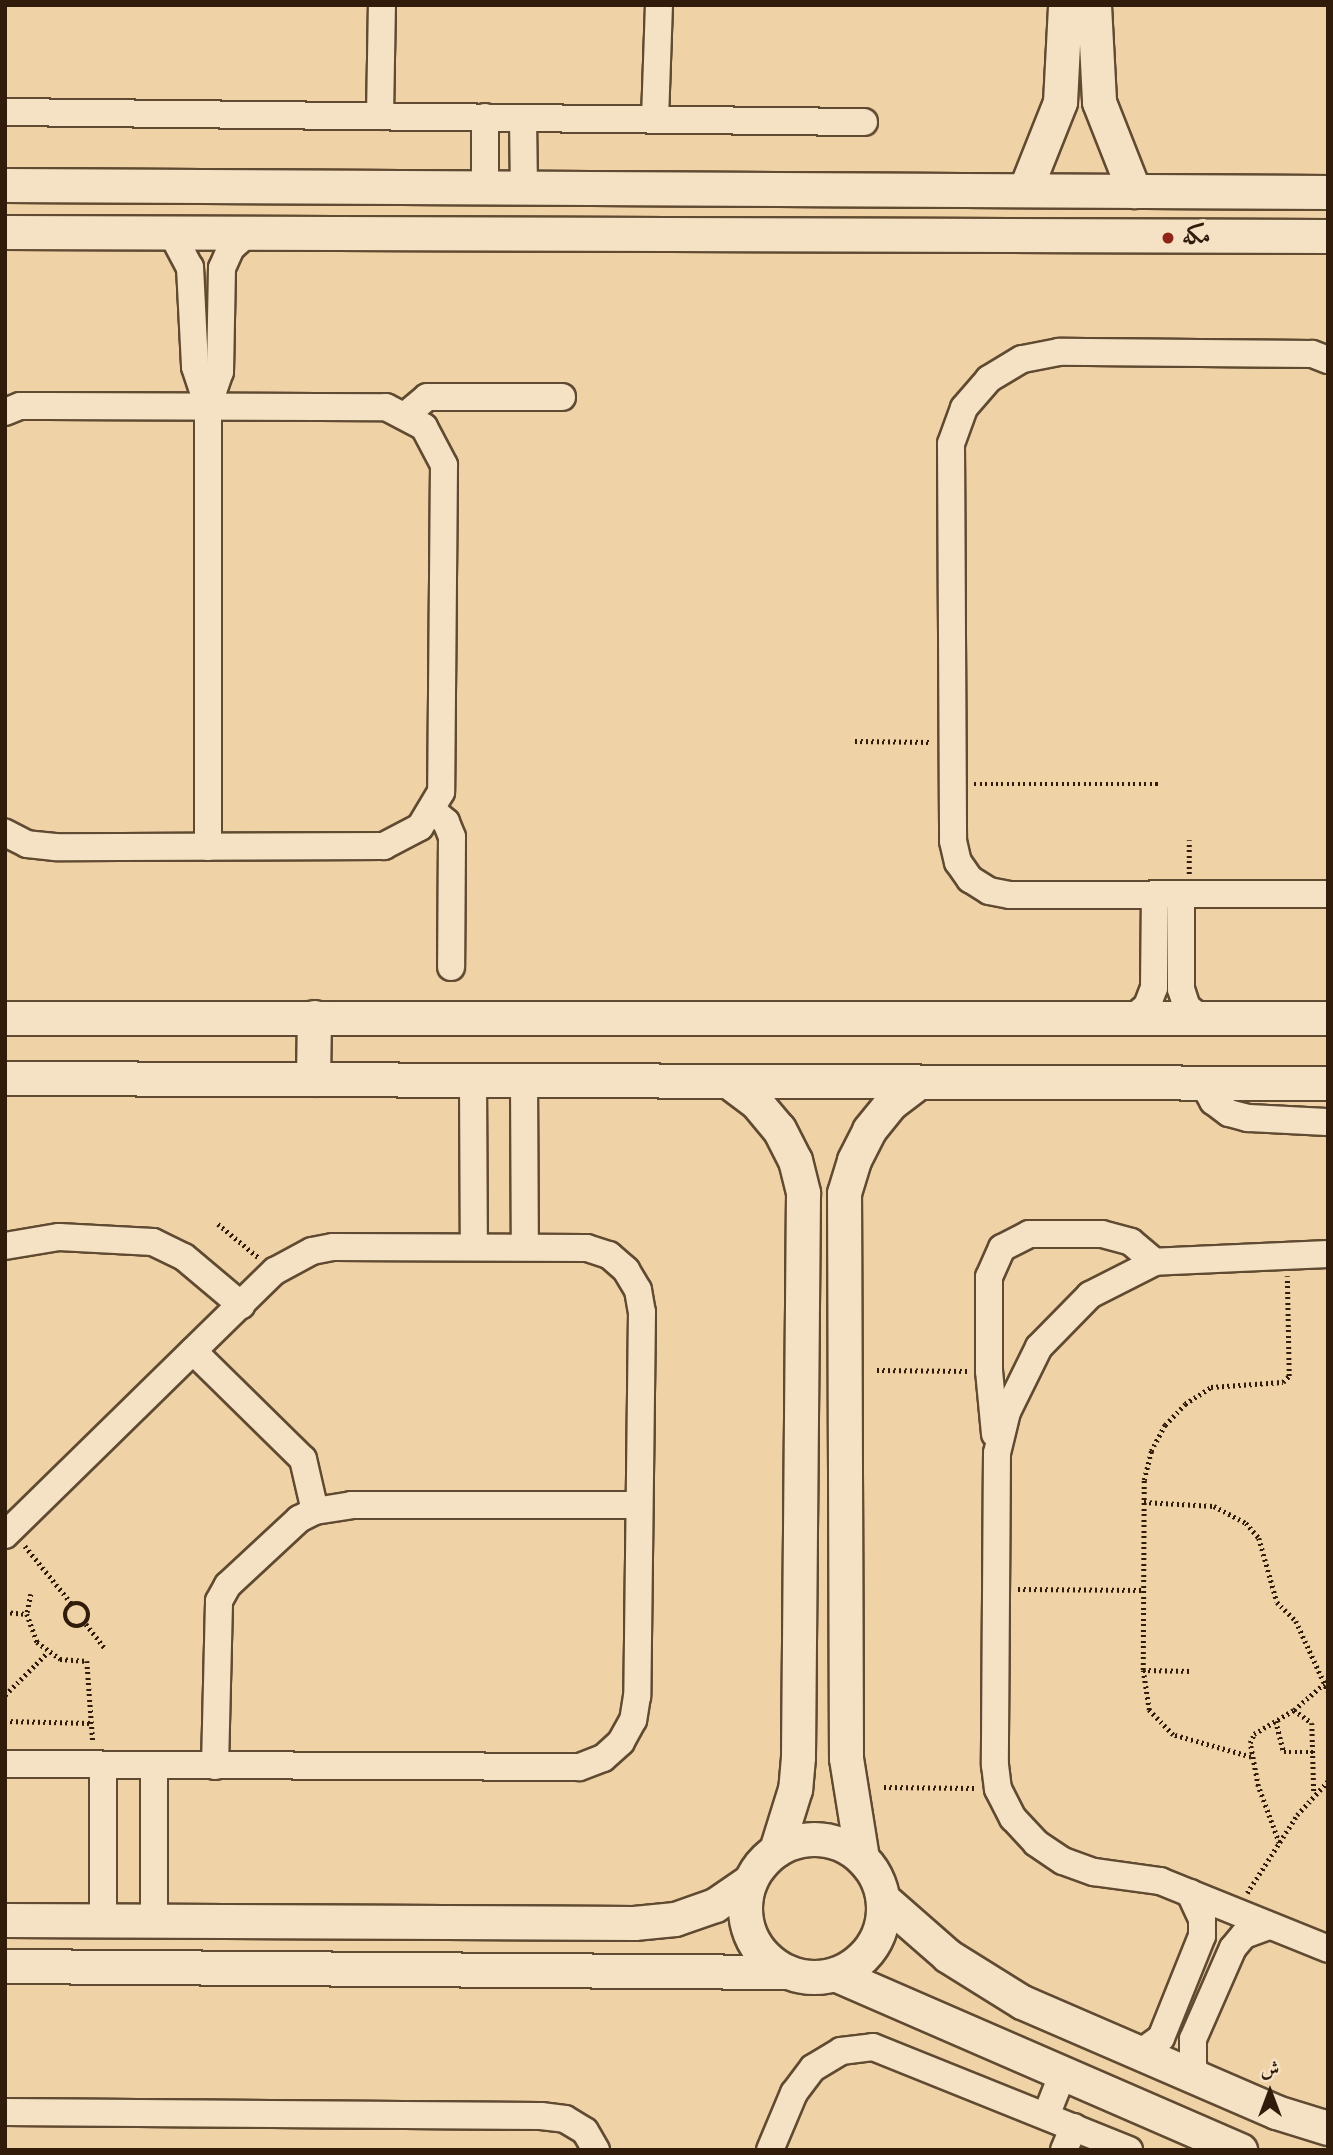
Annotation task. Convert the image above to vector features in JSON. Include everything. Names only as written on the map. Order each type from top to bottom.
[{"type":"street","points":[[380,116],[382,5]]},
{"type":"street","points":[[655,119],[659,5]]},
{"type":"street","points":[[1025,190],[1060,102],[1065,5]]},
{"type":"street","points":[[1094,5],[1099,102],[1135,191]]},
{"type":"street","points":[[5,112],[864,122]]},
{"type":"street","points":[[485,117],[485,187]]},
{"type":"street","points":[[523,118],[524,188]]},
{"type":"street","points":[[5,185],[1328,192]]},
{"type":"street","points":[[664,189],[664,234]]},
{"type":"street","points":[[5,232],[1328,236]]},
{"type":"street","points":[[171,232],[190,267],[195,368],[208,407],[208,847]]},
{"type":"street","points":[[208,407],[220,372],[222,268],[231,248],[250,232]]},
{"type":"street","points":[[1328,359],[1312,354],[1059,352],[1022,359],[989,379],[964,408],[951,444],[953,841],[958,862],[970,879],[989,891],[1175,895],[1328,894]]},
{"type":"street","points":[[407,415],[427,397],[562,397]]},
{"type":"street","points":[[5,412],[20,407],[386,407],[407,415],[424,427],[444,465],[441,792],[433,811],[412,833],[384,846],[208,847],[55,847],[27,844],[5,833]]},
{"type":"street","points":[[433,811],[446,822],[452,837],[451,967]]},
{"type":"street","points":[[1133,1018],[1147,1006],[1154,988],[1175,895]]},
{"type":"street","points":[[1175,895],[1181,989],[1187,1007],[1202,1018]]},
{"type":"street","points":[[11,1016],[1328,1018]]},
{"type":"street","points":[[313,1079],[314,1017]]},
{"type":"street","points":[[5,1078],[1328,1083]]},
{"type":"street","points":[[473,1080],[474,1247]]},
{"type":"street","points":[[524,1080],[525,1247]]},
{"type":"street","points":[[5,1920],[634,1923],[685,1915],[715,1905],[750,1881],[776,1850],[795,1789],[798,1758],[803,1194],[795,1160],[779,1129],[757,1102],[728,1081]]},
{"type":"street","points":[[862,1858],[846,1758],[844,1194],[853,1160],[869,1130],[891,1103],[919,1082]]},
{"type":"street","points":[[1203,1083],[1213,1101],[1229,1113],[1248,1118],[1328,1122]]},
{"type":"street","points":[[1155,1262],[1131,1242],[1102,1234],[1014,1239],[1002,1248],[989,1276],[989,1371],[997,1453],[998,1789],[1013,1818],[1035,1843],[1063,1861],[1094,1872],[1160,1881],[1328,1949]]},
{"type":"street","points":[[5,1245],[59,1237],[153,1242],[184,1257],[241,1305]]},
{"type":"street","points":[[5,1764],[579,1767],[603,1758],[621,1742],[634,1720],[642,1312],[638,1290],[626,1270],[609,1255],[587,1248],[333,1247],[312,1251],[275,1271],[8,1532]]},
{"type":"street","points":[[997,1453],[1007,1412],[1039,1347],[1090,1295],[1155,1262],[1328,1254]]},
{"type":"street","points":[[193,1351],[303,1460],[315,1511]]},
{"type":"street","points":[[215,1766],[219,1601],[228,1586],[299,1519],[315,1511],[351,1505],[639,1505]]},
{"type":"street","points":[[99,1766],[103,1920]]},
{"type":"street","points":[[154,1766],[154,1921]]},
{"type":"street","points":[[5,1966],[788,1972],[811,1977],[835,1974],[856,1963],[873,1945],[882,1923],[883,1899],[876,1877],[862,1858],[843,1845],[820,1839],[797,1841],[776,1850]]},
{"type":"street","points":[[750,1881],[745,1902],[751,1934],[769,1960],[788,1972]]},
{"type":"street","points":[[1140,2053],[1161,2038],[1202,1936],[1202,1919],[1190,1893]]},
{"type":"street","points":[[883,1899],[914,1929],[984,1980],[1140,2053],[1276,2112],[1328,2128]]},
{"type":"street","points":[[1199,2078],[1194,2066],[1194,2039],[1233,1948],[1244,1935],[1269,1926]]},
{"type":"street","points":[[835,1974],[1240,2150]]},
{"type":"street","points":[[770,2150],[802,2080],[825,2059],[857,2048],[890,2050],[1046,2116],[1069,2138],[1129,2150]]},
{"type":"street","points":[[1046,2116],[1063,2073]]},
{"type":"street","points":[[5,2112],[541,2116],[565,2119],[585,2131],[596,2150]]},
{"type":"path","points":[[855,741],[953,742]]},
{"type":"path","points":[[953,784],[1158,784]]},
{"type":"path","points":[[1175,895],[1189,840]]},
{"type":"path","points":[[218,1224],[275,1271]]},
{"type":"path","points":[[1251,1757],[1173,1735],[1159,1724],[1143,1693],[1144,1502],[1151,1451],[1165,1425],[1185,1404],[1210,1387],[1283,1382],[1289,1376],[1287,1254]]},
{"type":"path","points":[[877,1370],[989,1371]]},
{"type":"path","points":[[1144,1502],[1214,1506],[1246,1523],[1259,1538],[1277,1602],[1296,1621],[1328,1691]]},
{"type":"path","points":[[8,1532],[72,1604],[88,1608],[86,1624],[105,1648]]},
{"type":"path","points":[[996,1589],[1143,1590]]},
{"type":"path","points":[[31,1594],[27,1614],[30,1629],[47,1653],[60,1659],[87,1661],[99,1766]]},
{"type":"path","points":[[72,1604],[65,1613],[69,1623],[86,1624]]},
{"type":"path","points":[[5,1612],[27,1614]]},
{"type":"path","points":[[5,1695],[47,1653]]},
{"type":"path","points":[[1143,1670],[1192,1671]]},
{"type":"path","points":[[1279,1843],[1251,1757],[1254,1734],[1294,1710],[1324,1684]]},
{"type":"path","points":[[1294,1710],[1312,1723],[1314,1793]]},
{"type":"path","points":[[5,1721],[92,1723]]},
{"type":"path","points":[[1276,1721],[1284,1752],[1314,1752]]},
{"type":"path","points":[[1235,1912],[1314,1793],[1328,1781]]},
{"type":"path","points":[[884,1787],[998,1789]]},
{"type":"place","name":"مكه","points":[[1168,238]]}]
